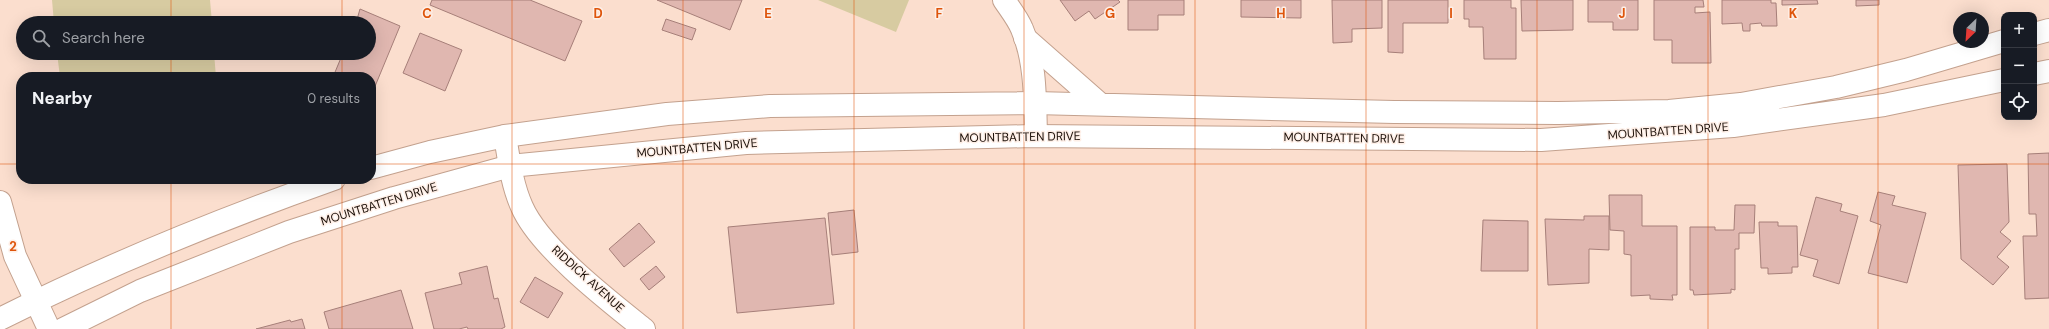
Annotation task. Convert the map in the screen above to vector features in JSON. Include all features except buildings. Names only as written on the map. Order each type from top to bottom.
[{"type":"main road","points":[[1004,0],[1022,28],[1030,51],[1035,103],[1036,136]]},
{"type":"main road","points":[[2037,33],[2049,30]]},
{"type":"main road","points":[[1025,38],[1100,104]]},
{"type":"main road","name":"MOUNTBATTEN DRIVE","points":[[376,167],[430,152],[505,136],[667,114],[770,106],[1035,103],[1402,112],[1558,114],[1669,111],[1741,104],[1836,86],[1906,70],[2001,42]]},
{"type":"main road","points":[[2037,73],[2049,71]]},
{"type":"main road","name":"MOUNTBATTEN DRIVE","points":[[63,329],[140,291],[288,232],[394,198],[510,166],[746,143],[1036,136],[1541,140],[1733,126],[1884,105],[2001,81]]},
{"type":"main road","name":"RIDDICK AVENUE","points":[[505,136],[510,166],[522,208],[559,256],[644,329]]},
{"type":"main road","points":[[0,319],[36,301],[252,208],[320,184]]},
{"type":"main road","points":[[0,202],[15,256],[50,329]]},
{"type":"shaded area","points":[[52,0],[210,0],[211,16],[53,16]]},
{"type":"shaded area","points":[[818,0],[909,0],[896,32]]},
{"type":"shaded area","points":[[58,60],[215,60],[216,72],[59,72]]}]
